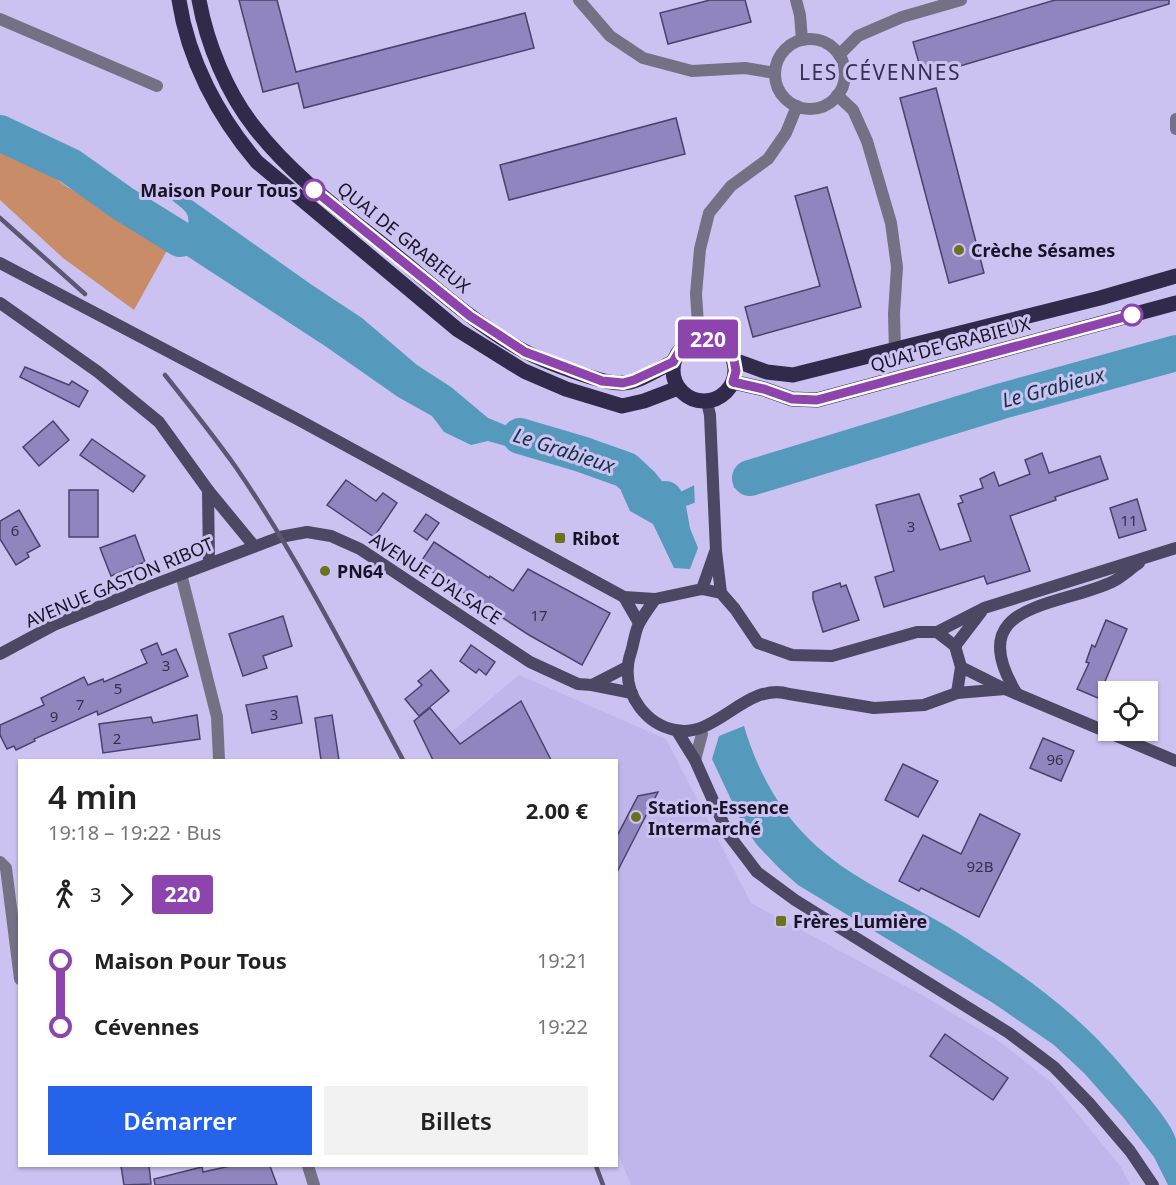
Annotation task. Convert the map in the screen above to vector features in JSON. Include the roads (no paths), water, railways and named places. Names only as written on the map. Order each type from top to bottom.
[{"type":"main road","name":"QUAI DE GRABIEUX","points":[[179,0],[182,20],[197,67],[223,117],[238,140],[257,162],[458,330],[524,371],[566,389],[622,406],[644,401],[678,388]]},
{"type":"main road","name":"QUAI DE GRABIEUX","points":[[199,0],[215,58],[253,126],[271,147],[314,190],[470,316],[525,352],[602,381],[623,383],[673,362]]},
{"type":"main road","name":"QUAI DE GRABIEUX","points":[[734,360],[767,372],[793,375],[1089,301],[1176,276]]},
{"type":"main road","name":"QUAI DE GRABIEUX","points":[[733,382],[764,389],[792,399],[817,400],[1176,303]]},
{"type":"main road","points":[[699,339],[716,341],[727,348],[734,360],[736,371],[727,392],[709,408],[686,396],[678,388],[674,380],[673,362],[680,350],[690,342],[699,339]]},
{"type":"street","points":[[579,0],[610,36],[643,58],[692,71],[745,68],[775,73]]},
{"type":"street","points":[[796,0],[802,40]]},
{"type":"street","points":[[839,55],[858,36],[902,17],[961,0]]},
{"type":"street","points":[[0,19],[157,86]]},
{"type":"street","points":[[802,40],[823,41],[839,55],[845,75],[837,95],[829,103],[819,107],[797,106],[781,93],[776,83],[777,62],[783,51],[792,44],[802,40]]},
{"type":"street","points":[[837,95],[854,110],[867,141],[891,223],[897,267],[894,314],[895,351]]},
{"type":"street","points":[[699,339],[696,294],[700,249],[709,213],[731,186],[768,159],[786,134],[797,106]]},
{"type":"street","points":[[1176,119],[1176,129]]},
{"type":"street","points":[[0,263],[297,418],[624,597],[655,599],[702,589],[721,593]]},
{"type":"street","points":[[0,303],[98,372],[159,422],[208,490],[254,546]]},
{"type":"street","points":[[709,408],[716,551],[721,593],[758,643],[792,655],[832,656],[917,632],[937,632],[984,608],[1176,548]]},
{"type":"street","points":[[208,490],[209,563]]},
{"type":"street","name":"AVENUE D'ALSACE","points":[[254,546],[307,532],[331,536],[360,549],[530,662],[578,684],[632,693]]},
{"type":"street","name":"AVENUE GASTON RIBOT","points":[[0,654],[54,625],[254,546]]},
{"type":"street","points":[[702,589],[716,551]]},
{"type":"street","points":[[1017,694],[1003,666],[999,648],[1000,635],[1008,623],[1025,612],[1113,581],[1147,557]]},
{"type":"street","points":[[181,574],[217,717],[219,759]]},
{"type":"street","points":[[624,597],[639,623]]},
{"type":"street","points":[[655,599],[639,623],[627,667],[632,693],[641,712],[660,725],[677,731],[701,729],[750,699],[777,691],[874,708],[924,705],[957,693],[1005,688]]},
{"type":"street","points":[[955,646],[984,608]]},
{"type":"street","points":[[937,632],[955,646],[961,667],[957,693]]},
{"type":"street","points":[[592,685],[627,667]]},
{"type":"street","points":[[961,667],[1017,694],[1176,761]]},
{"type":"street","points":[[695,760],[702,734],[701,729]]},
{"type":"street","points":[[677,731],[695,760],[728,834],[757,872],[795,900],[1009,1033],[1054,1066],[1130,1151],[1153,1185]]},
{"type":"street","points":[[0,862],[6,868],[18,963]]},
{"type":"street","points":[[308,1167],[314,1185]]},
{"type":"water","points":[[165,186],[193,201],[362,318],[417,365],[451,387],[488,418],[566,450],[513,448],[488,441],[471,445],[444,432],[432,416],[398,397],[325,346],[170,245],[139,214],[176,226],[188,224],[188,216],[172,200]]},
{"type":"water","points":[[803,461],[806,470],[799,475],[753,482],[686,506],[690,528],[698,548],[690,569],[674,568],[653,524],[630,511],[621,491],[629,482],[628,472],[645,477],[651,488],[662,496],[678,493],[701,482],[749,467],[767,467]]},
{"type":"water","points":[[744,726],[761,772],[769,786],[787,814],[809,839],[841,866],[876,888],[950,928],[1014,970],[1060,1005],[1108,1050],[1153,1103],[1174,1134],[1176,1185],[1168,1185],[1154,1157],[1123,1117],[1084,1073],[1054,1045],[993,1003],[798,885],[757,845],[743,825],[712,759],[719,736]]},
{"type":"waterway","name":"Le Grabieux","points":[[0,133],[70,166],[122,203],[180,239]]},
{"type":"waterway","name":"Le Grabieux","points":[[750,478],[1002,401],[1176,353]]},
{"type":"waterway","name":"Le Grabieux","points":[[520,436],[626,470],[655,501],[665,499]]},
{"type":"railway","points":[[0,218],[85,294]]},
{"type":"railway","points":[[165,375],[210,431],[281,537],[402,759]]},
{"type":"railway","points":[[596,1167],[603,1185]]},
{"type":"place","name":"Maison Pour Tous","points":[[314,190]]},
{"type":"place","name":"Crèche Sésames","points":[[959,250]]},
{"type":"place","name":"Ribot","points":[[560,538]]},
{"type":"place","name":"PN64","points":[[325,571]]},
{"type":"place","name":"Station-Essence Intermarché","points":[[636,817]]},
{"type":"place","name":"Frères Lumière","points":[[781,921]]},
{"type":"district","name":"LES CÉVENNES","points":[[880,72]]}]
